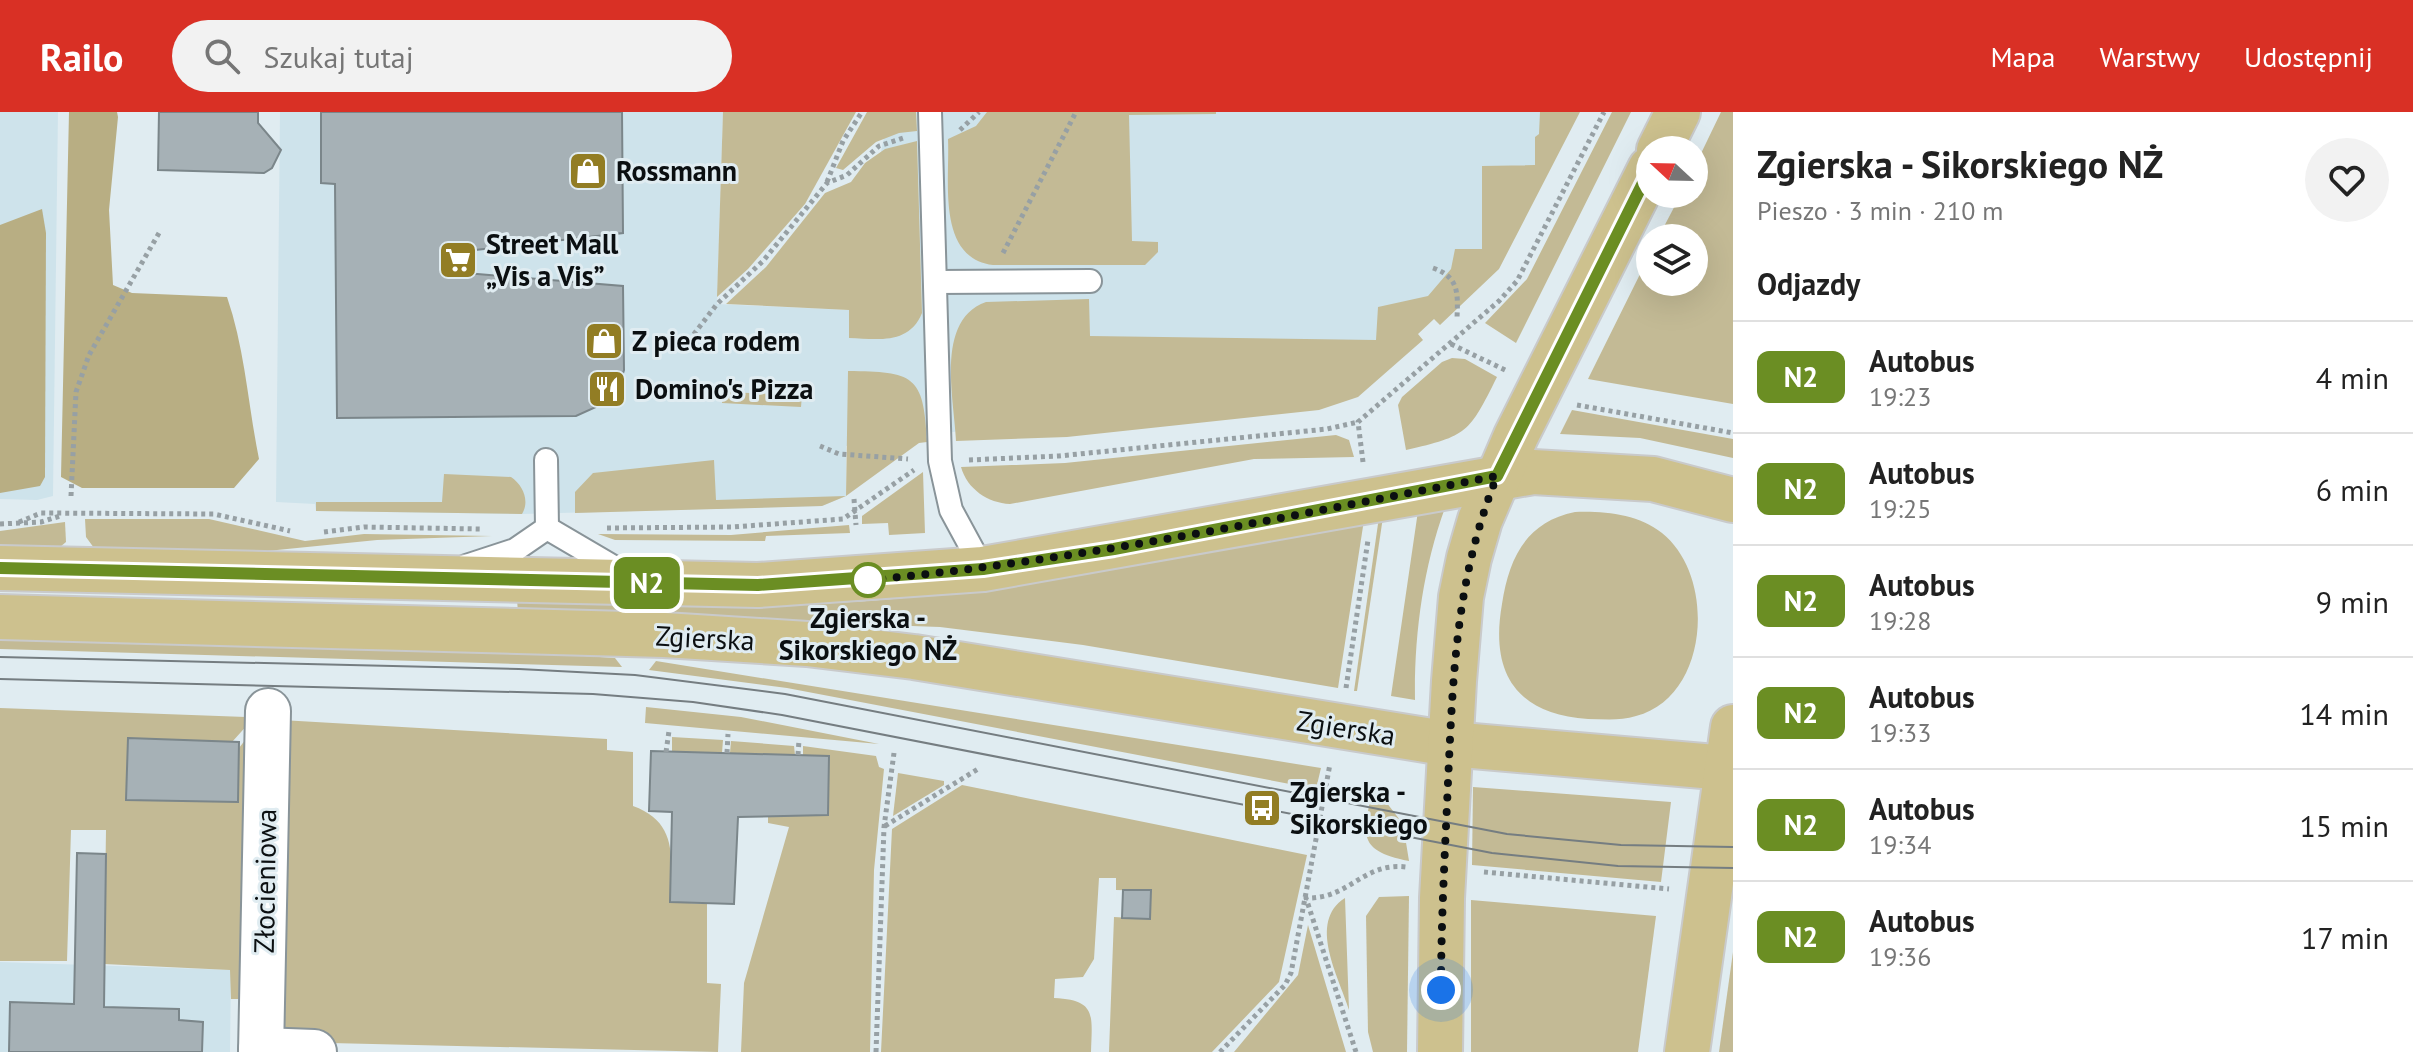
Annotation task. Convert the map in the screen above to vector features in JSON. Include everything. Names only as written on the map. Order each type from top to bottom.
[{"type":"main road","points":[[1666,136],[1678,112]]},
{"type":"main road","points":[[1440,1052],[1442,898],[1461,597],[1480,520],[1497,476],[1636,197]]},
{"type":"main road","name":"Zgierska","points":[[0,568],[419,579],[786,584],[983,569],[1114,549],[1497,476],[1533,472],[1653,479],[1733,500]]},
{"type":"main road","name":"Zgierska","points":[[0,617],[664,635],[807,644],[914,657],[1450,744],[1730,748]]},
{"type":"main road","points":[[1687,1052],[1730,748]]},
{"type":"street","name":"Złocieniowa","points":[[261,1051],[268,711]]},
{"type":"street","points":[[261,1051],[314,1052]]},
{"type":"lane","points":[[930,112],[940,461],[951,510],[983,569]]},
{"type":"lane","points":[[936,282],[1090,281]]},
{"type":"lane","points":[[546,460],[547,528]]},
{"type":"lane","points":[[419,579],[515,550],[547,528]]},
{"type":"lane","points":[[547,528],[642,583]]},
{"type":"path","points":[[684,347],[717,304],[763,261],[827,183],[843,141],[862,112]]},
{"type":"path","points":[[827,183],[847,175],[879,146],[907,137],[956,132],[979,112]]},
{"type":"path","points":[[988,282],[1076,112]]},
{"type":"path","points":[[547,528],[732,527],[843,519],[926,461],[1059,456],[1327,429],[1358,422],[1451,344],[1517,281],[1604,112]]},
{"type":"path","points":[[71,496],[76,392],[89,355],[159,233]]},
{"type":"path","points":[[1433,268],[1451,275],[1455,282],[1457,318]]},
{"type":"path","points":[[1451,344],[1506,371]]},
{"type":"path","points":[[1574,405],[1733,433]]},
{"type":"path","points":[[1358,422],[1362,461]]},
{"type":"path","points":[[820,446],[839,454],[908,459]]},
{"type":"path","points":[[854,499],[856,525]]},
{"type":"path","points":[[0,524],[19,522],[41,513],[214,514],[306,535]]},
{"type":"path","points":[[320,533],[364,527],[483,529]]},
{"type":"path","points":[[1346,689],[1369,534]]},
{"type":"path","points":[[666,752],[669,731]]},
{"type":"path","points":[[727,753],[728,734]]},
{"type":"path","points":[[798,755],[799,740]]},
{"type":"path","points":[[876,1052],[884,827],[894,753]]},
{"type":"path","points":[[1220,1052],[1285,985],[1291,973],[1330,765]]},
{"type":"path","points":[[884,827],[978,769]]},
{"type":"path","points":[[1306,898],[1335,895],[1383,866],[1413,868]]},
{"type":"path","points":[[1470,871],[1661,888]]},
{"type":"path","points":[[1306,898],[1356,1052]]},
{"type":"shaded area","points":[[0,112],[58,112],[53,496],[37,500],[0,499]]},
{"type":"shaded area","points":[[69,112],[117,112],[109,210],[113,285],[132,293],[227,297],[242,357],[259,459],[234,488],[82,488],[61,477]]},
{"type":"shaded area","points":[[280,112],[723,112],[717,304],[849,310],[889,112],[1572,112],[1496,262],[1340,397],[968,430],[846,446],[846,496],[822,506],[522,514],[316,511],[315,504],[276,502]]},
{"type":"shaded area","points":[[723,112],[856,112],[805,204],[748,269],[717,297]]},
{"type":"shaded area","points":[[867,112],[916,112],[917,131],[899,133],[876,142],[843,170],[836,168]]},
{"type":"shaded area","points":[[987,112],[1216,114],[1129,115],[1132,241],[1158,242],[1158,252],[1145,265],[993,265],[975,259],[962,248],[954,233],[948,195],[948,139],[976,126]]},
{"type":"shaded area","points":[[1540,112],[1580,112],[1499,269],[1440,325],[1434,319],[1418,334],[1423,340],[1358,397],[1319,410],[1067,437],[956,441],[951,383],[954,343],[960,325],[970,311],[986,302],[1089,299],[1090,336],[1376,340],[1378,307],[1428,296],[1451,269],[1455,249],[1482,249],[1482,166],[1535,165],[1535,137],[1539,134]]},
{"type":"shaded area","points":[[1612,112],[1631,112],[1516,343],[1485,323],[1527,279]]},
{"type":"shaded area","points":[[1721,112],[1733,112],[1733,404],[1588,379],[1636,282],[1636,296],[1708,296],[1708,224],[1665,224],[1674,208],[1708,208],[1708,139]]},
{"type":"shaded area","points":[[917,141],[922,313],[909,331],[892,338],[849,338],[849,310],[726,304],[766,267],[825,193],[851,182],[865,163],[885,149]]},
{"type":"shaded area","points":[[42,209],[46,233],[45,477],[40,486],[0,493],[0,225]]},
{"type":"shaded area","points":[[1452,358],[1465,359],[1497,377],[1480,410],[1464,429],[1442,441],[1406,450],[1398,405],[1402,397],[1442,362]]},
{"type":"shaded area","points":[[848,371],[887,373],[911,381],[923,402],[927,442],[919,443],[846,496]]},
{"type":"shaded area","points":[[723,392],[802,395],[801,407],[722,403]]},
{"type":"shaded area","points":[[1572,410],[1733,439],[1733,458],[1640,438],[1560,434]]},
{"type":"shaded area","points":[[1336,435],[1349,440],[1354,457],[1254,459],[1010,504],[994,501],[973,488],[961,467],[1065,463]]},
{"type":"shaded area","points":[[714,460],[716,500],[846,496],[822,506],[575,513],[575,492],[593,473]]},
{"type":"shaded area","points":[[923,472],[925,533],[889,535],[888,523],[862,524],[862,516]]},
{"type":"shaded area","points":[[444,474],[511,477],[524,494],[522,514],[316,511],[316,502],[442,502]]},
{"type":"shaded area","points":[[1446,505],[1431,552],[1422,601],[1416,651],[1415,700],[1391,696],[1418,511]]},
{"type":"shaded area","points":[[1575,512],[1621,515],[1653,527],[1680,553],[1691,577],[1697,605],[1697,634],[1691,661],[1679,686],[1660,704],[1636,716],[1588,719],[1542,708],[1513,685],[1505,669],[1499,628],[1505,587],[1515,557],[1532,533],[1544,524]]},
{"type":"shaded area","points":[[1379,517],[1383,517],[1357,691],[1354,691]]},
{"type":"shaded area","points":[[85,519],[209,519],[305,541],[364,534],[492,536],[377,540],[257,552],[94,548],[86,537]]},
{"type":"shaded area","points":[[1364,520],[1338,688],[1083,645],[940,627],[518,612],[517,600],[800,604],[952,593],[1130,566]]},
{"type":"shaded area","points":[[65,522],[66,542],[60,547],[0,546],[0,531]]},
{"type":"shaded area","points":[[849,525],[850,533],[766,536],[765,541],[615,540],[598,534],[731,535]]},
{"type":"shaded area","points":[[0,640],[538,653],[615,658],[622,667],[0,649]]},
{"type":"shaded area","points":[[656,661],[1321,768],[1316,789],[787,688],[649,670]]},
{"type":"shaded area","points":[[646,707],[741,717],[879,744],[645,723]]},
{"type":"shaded area","points":[[0,708],[246,717],[250,722],[232,742],[128,738],[127,800],[238,802],[239,748],[256,726],[243,999],[231,999],[230,970],[104,964],[106,830],[71,830],[67,961],[0,961]]},
{"type":"shaded area","points":[[281,720],[607,739],[607,750],[633,752],[633,806],[659,822],[670,845],[670,902],[707,904],[707,983],[721,984],[718,1052],[288,1042],[278,1036]]},
{"type":"shaded area","points":[[672,737],[723,740],[722,753],[672,752]]},
{"type":"shaded area","points":[[731,741],[794,746],[795,755],[730,753]]},
{"type":"shaded area","points":[[803,746],[876,756],[879,767],[884,769],[874,870],[870,1052],[741,1052],[744,983],[789,827],[768,823],[768,814],[827,815],[829,756],[803,755]]},
{"type":"shaded area","points":[[898,773],[944,781],[944,785],[893,816]]},
{"type":"shaded area","points":[[962,785],[1307,855],[1279,982],[1212,1052],[1109,1052],[1114,917],[1149,919],[1151,891],[1116,890],[1116,878],[1099,878],[1094,959],[1083,977],[1055,979],[1054,998],[1068,999],[1085,1006],[1091,1019],[1091,1052],[881,1052],[892,829]]},
{"type":"shaded area","points":[[1373,785],[1403,824],[1409,861],[1391,857],[1371,845],[1366,827]]},
{"type":"shaded area","points":[[1473,787],[1671,802],[1661,882],[1472,865]]},
{"type":"shaded area","points":[[1409,896],[1407,1052],[1373,1052],[1368,1032],[1366,916],[1379,897]]},
{"type":"shaded area","points":[[1345,898],[1349,1010],[1333,966],[1327,935],[1328,921],[1334,908]]},
{"type":"shaded area","points":[[1471,900],[1656,916],[1638,1052],[1471,1052]]},
{"type":"shaded area","points":[[1308,925],[1346,1052],[1234,1052],[1298,975]]},
{"type":"shaded area","points":[[1733,952],[1733,1052],[1719,1052]]},
{"type":"shaded area","points":[[0,962],[231,970],[230,1052],[0,1052]]},
{"type":"building","points":[[159,112],[258,112],[258,123],[281,150],[272,168],[264,173],[158,170]]},
{"type":"building","name":"Street Mall „Vis a Vis”","points":[[321,112],[622,112],[623,233],[441,254],[442,271],[623,286],[624,370],[619,386],[607,402],[576,416],[337,418],[335,184],[321,183]]},
{"type":"building","points":[[128,738],[239,742],[238,802],[126,800]]},
{"type":"building","points":[[651,751],[829,756],[828,815],[738,817],[734,904],[670,902],[672,812],[649,811]]},
{"type":"building","points":[[77,853],[106,854],[104,1007],[179,1009],[179,1020],[203,1022],[202,1052],[9,1052],[10,1002],[74,1004]]},
{"type":"building","points":[[1123,890],[1151,890],[1150,919],[1122,918]]},
{"type":"tram line","points":[[0,657],[519,669],[635,675],[785,694],[1507,834],[1621,845],[1733,847]]},
{"type":"tram line","points":[[0,679],[593,694],[693,702],[782,715],[1492,853],[1618,866],[1733,868]]},
{"type":"bus line","name":"N2","points":[[0,568],[758,585],[868,580],[983,569],[1114,549],[1497,476],[1636,197]]},
{"type":"place","name":"Rossmann","points":[[588,171]]},
{"type":"place","name":"Street Mall „Vis a Vis”","points":[[458,260]]},
{"type":"place","name":"Z pieca rodem","points":[[604,341]]},
{"type":"place","name":"Domino's Pizza","points":[[607,389]]},
{"type":"place","name":"Zgierska - Sikorskiego NŻ","points":[[868,580]]},
{"type":"place","name":"Zgierska - Sikorskiego","points":[[1262,808]]},
{"type":"route","points":[[868,580],[983,569],[1114,549],[1497,476],[1469,558],[1456,642],[1442,887],[1441,990]]}]
